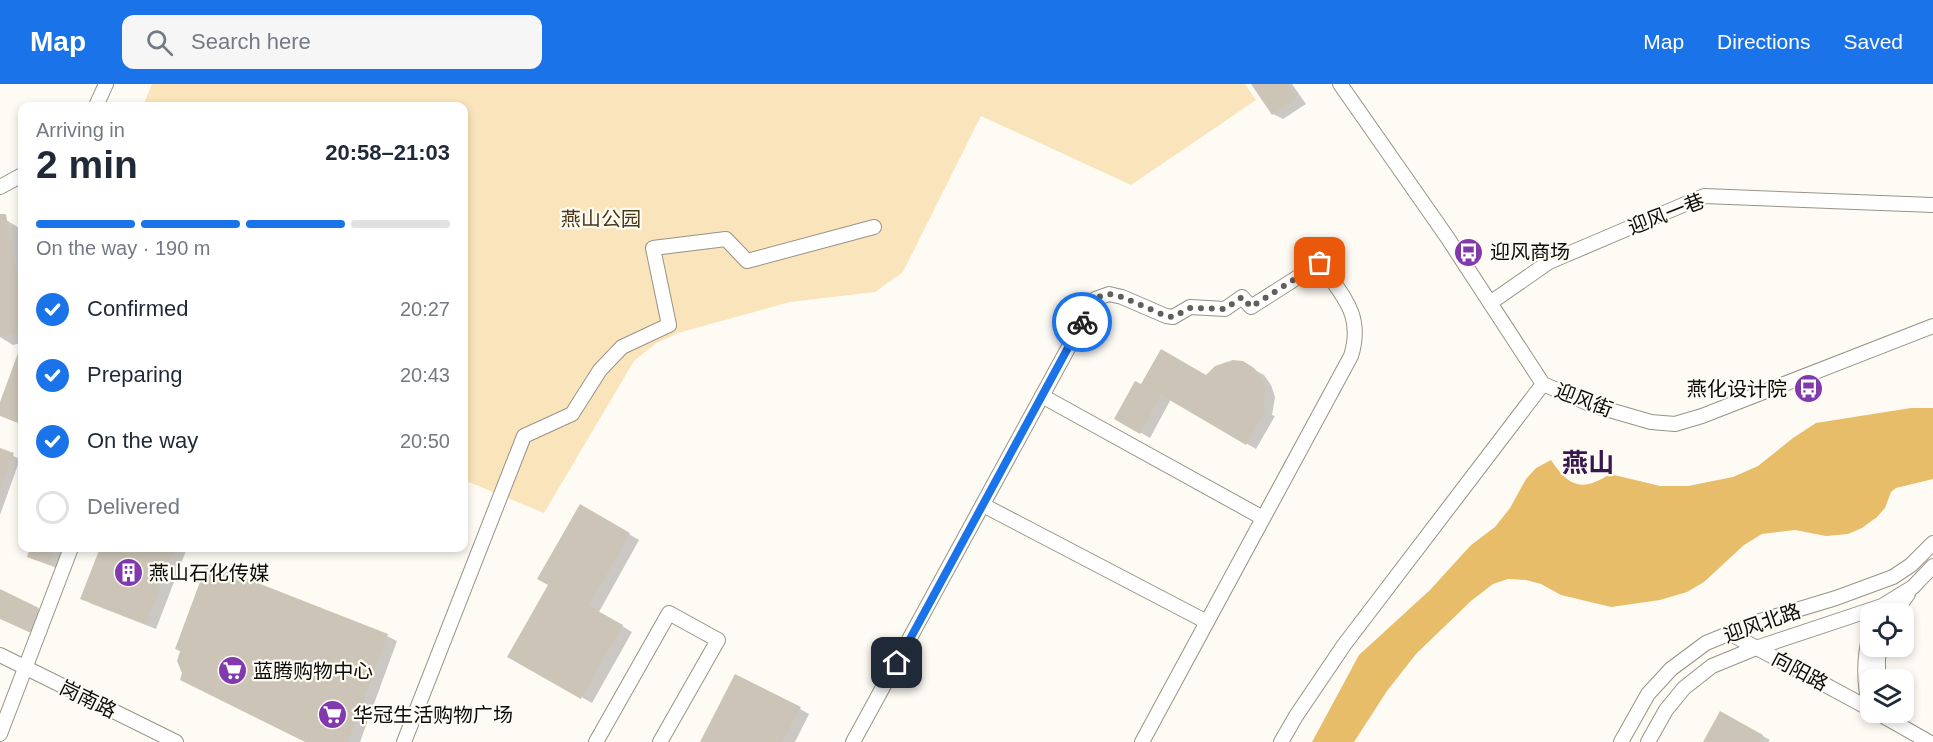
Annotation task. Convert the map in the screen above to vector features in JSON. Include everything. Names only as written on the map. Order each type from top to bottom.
[{"type":"street","points":[[98,102],[106,84]]},
{"type":"street","name":"迎风街","points":[[1340,84],[1447,237],[1543,384],[1592,405],[1651,422],[1675,424],[1702,416],[1933,326]]},
{"type":"street","points":[[0,188],[18,178]]},
{"type":"street","name":"迎风一巷","points":[[1490,303],[1549,262],[1704,196],[1933,205]]},
{"type":"street","points":[[404,742],[524,436],[572,414],[600,370],[622,347],[669,325],[653,248],[726,239],[747,261],[874,227]]},
{"type":"street","points":[[853,742],[1095,298],[1109,294],[1122,297],[1173,317],[1190,308],[1225,309],[1242,297],[1251,307],[1320,263],[1351,309],[1356,324],[1351,356],[1142,742]]},
{"type":"street","points":[[1281,742],[1344,645],[1543,384]]},
{"type":"street","points":[[1042,396],[1263,518]]},
{"type":"street","points":[[983,505],[1207,621]]},
{"type":"street","name":"迎风北路","points":[[1621,742],[1648,694],[1671,669],[1706,644],[1729,633],[1893,577],[1911,565],[1933,543]]},
{"type":"street","points":[[0,734],[70,552]]},
{"type":"street","points":[[1889,603],[1911,565]]},
{"type":"street","points":[[1894,603],[1933,566]]},
{"type":"street","points":[[596,742],[669,613],[718,640],[660,742]]},
{"type":"street","name":"迎风北路","points":[[1648,742],[1665,710],[1684,688],[1712,666],[1756,648],[1860,618]]},
{"type":"street","name":"向阳路","points":[[1729,633],[1860,704]]},
{"type":"street","name":"岗南路","points":[[0,656],[176,742]]},
{"type":"street","points":[[1898,723],[1929,742]]},
{"type":"green space","name":"燕山公园","points":[[152,84],[1245,84],[1256,100],[1131,185],[981,116],[903,272],[875,292],[790,302],[678,333],[655,344],[634,361],[544,513],[468,482],[468,102],[145,102]]},
{"type":"shaded area","points":[[1911,408],[1933,408],[1933,479],[1896,488],[1891,492],[1885,508],[1862,528],[1848,534],[1826,536],[1795,530],[1762,534],[1744,545],[1704,582],[1687,592],[1660,600],[1611,607],[1561,595],[1541,584],[1526,580],[1508,579],[1493,584],[1471,601],[1416,654],[1387,691],[1354,742],[1312,742],[1359,655],[1430,590],[1471,545],[1495,527],[1510,508],[1526,479],[1536,468],[1551,460],[1570,481],[1584,485],[1610,474],[1660,486],[1688,486],[1733,477],[1758,466],[1816,423]]},
{"type":"building","points":[[1251,84],[1288,84],[1297,98],[1272,115]]},
{"type":"building","points":[[0,214],[6,214],[18,282],[18,333],[0,337]]},
{"type":"building","points":[[1161,349],[1206,375],[1215,366],[1233,360],[1243,361],[1254,368],[1262,378],[1266,391],[1263,408],[1266,410],[1246,445],[1161,395],[1140,434],[1114,419],[1135,381],[1141,384]]},
{"type":"building","points":[[18,353],[18,416],[16,422],[0,416],[0,402]]},
{"type":"building","points":[[0,448],[14,453],[1,488],[0,488]]},
{"type":"building","points":[[580,504],[630,533],[589,606],[623,625],[581,699],[507,657],[548,585],[537,579]]},
{"type":"building","points":[[29,552],[54,552],[49,565],[27,557]]},
{"type":"building","name":"燕山石化传媒","points":[[98,552],[173,552],[146,624],[80,599]]},
{"type":"building","points":[[207,563],[388,634],[348,742],[305,742],[180,680],[182,673],[177,661],[180,651],[175,649]]},
{"type":"building","points":[[0,589],[39,608],[29,632],[0,619]]},
{"type":"building","points":[[735,674],[801,707],[782,742],[700,742]]},
{"type":"building","points":[[1720,711],[1763,735],[1759,742],[1703,742]]},
{"type":"way so far","points":[[1082,322],[1095,298],[1109,294],[1122,297],[1159,315],[1173,317],[1190,308],[1225,309],[1242,297],[1251,307],[1320,263]]},
{"type":"place","name":"迎风商场","points":[[1469,252]]},
{"type":"place","name":"燕化设计院","points":[[1808,389]]},
{"type":"place","name":"燕山石化传媒","points":[[128,573]]},
{"type":"place","name":"蓝腾购物中心","points":[[232,671]]},
{"type":"place","name":"华冠生活购物广场","points":[[332,715]]},
{"type":"district","name":"燕山","points":[[1588,463]]},
{"type":"route","points":[[897,663],[1082,322]]}]
